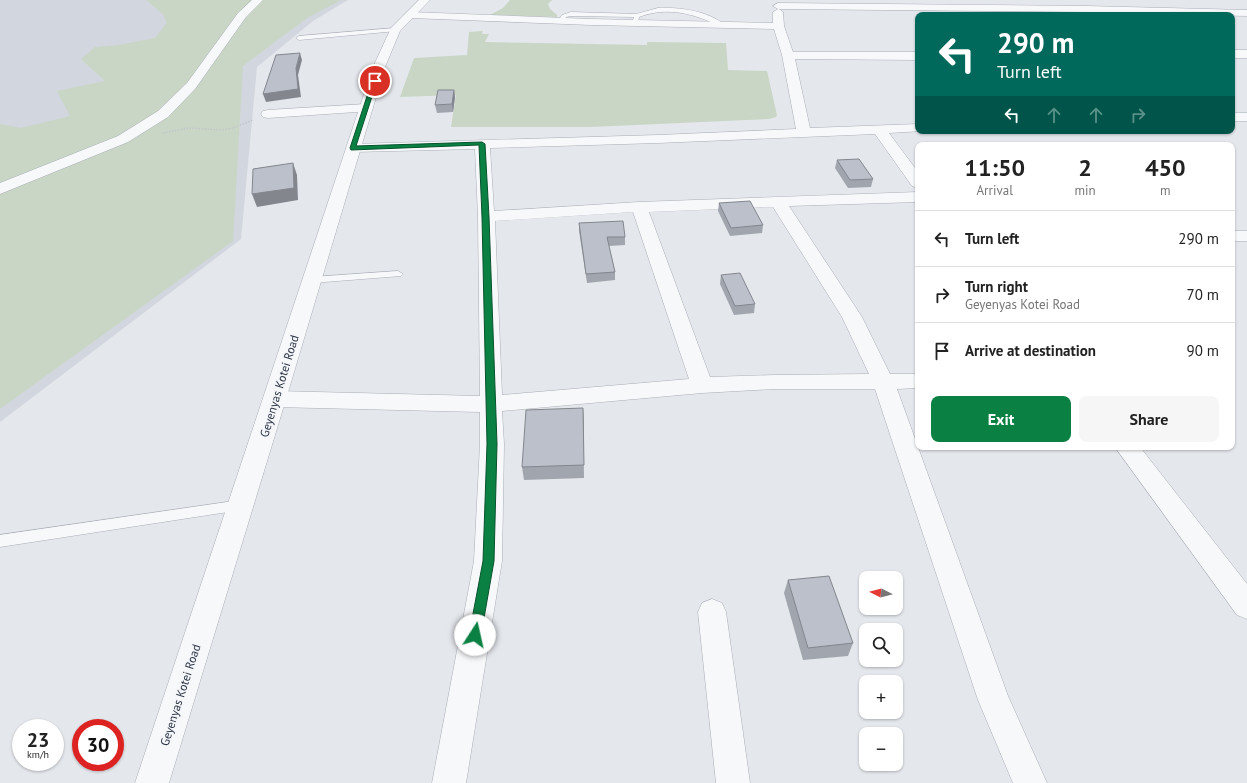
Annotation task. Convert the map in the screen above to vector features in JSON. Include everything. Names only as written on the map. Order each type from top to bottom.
[{"type":"street","points":[[0,189],[122,139],[163,114],[191,86],[242,15],[258,0]]},
{"type":"street","name":"Geyenyas Kotei Road","points":[[152,783],[379,67],[403,23],[425,0]]},
{"type":"street","points":[[1075,0],[1089,12]]},
{"type":"street","points":[[804,132],[788,55],[779,26],[778,3],[1089,12]]},
{"type":"street","points":[[1235,13],[1247,13]]},
{"type":"street","points":[[403,23],[636,19],[722,25],[779,26]]},
{"type":"street","points":[[1235,54],[1247,54]]},
{"type":"street","points":[[788,55],[915,56]]},
{"type":"street","points":[[268,114],[366,108]]},
{"type":"street","points":[[353,148],[915,128]]},
{"type":"street","points":[[878,129],[915,179]]},
{"type":"street","points":[[449,783],[488,561],[492,444],[486,217],[482,144]]},
{"type":"street","points":[[486,217],[639,207],[915,197]]},
{"type":"street","points":[[778,202],[852,317],[883,381],[994,700],[1030,783]]},
{"type":"street","points":[[639,207],[702,385]]},
{"type":"street","points":[[275,399],[490,404],[702,385],[915,381]]},
{"type":"street","points":[[1129,450],[1247,606]]},
{"type":"street","points":[[712,612],[733,783]]},
{"type":"lane","points":[[299,38],[403,23]]},
{"type":"lane","points":[[312,280],[398,274]]},
{"type":"lane","points":[[0,541],[241,505]]},
{"type":"path","points":[[160,133],[189,128],[221,130],[233,128],[268,114]]},
{"type":"shaded area","points":[[0,0],[348,0],[313,21],[257,67],[241,239],[0,422]]},
{"type":"green space","points":[[146,0],[341,0],[307,18],[243,66],[233,241],[0,409],[0,124],[21,128],[70,116],[57,91],[105,81],[81,59],[95,47],[119,45],[155,38],[167,23],[163,14]]},
{"type":"green space","points":[[510,0],[552,0],[548,4],[550,9],[557,15],[557,17],[490,15],[503,8]]},
{"type":"green space","points":[[483,31],[482,34],[489,34],[485,42],[647,45],[647,42],[726,43],[728,70],[767,71],[777,115],[776,117],[769,119],[591,127],[451,127],[456,95],[400,97],[414,58],[467,55],[469,32]]},
{"type":"building","points":[[300,53],[296,68],[298,89],[263,94],[276,55]]},
{"type":"building","points":[[438,90],[454,90],[452,104],[435,105]]},
{"type":"building","points":[[859,159],[873,179],[850,180],[837,160]]},
{"type":"building","points":[[293,163],[294,188],[252,194],[253,169]]},
{"type":"building","points":[[750,201],[763,225],[731,228],[719,203]]},
{"type":"building","points":[[623,221],[625,237],[607,237],[615,272],[586,274],[579,223]]},
{"type":"building","points":[[740,273],[755,304],[735,306],[721,275]]},
{"type":"building","points":[[583,408],[584,465],[522,467],[526,410]]},
{"type":"building","points":[[829,576],[853,643],[808,648],[788,580]]},
{"type":"route","points":[[375,81],[353,148],[482,144],[486,217],[486,269],[492,444],[488,561],[475,635]]}]
